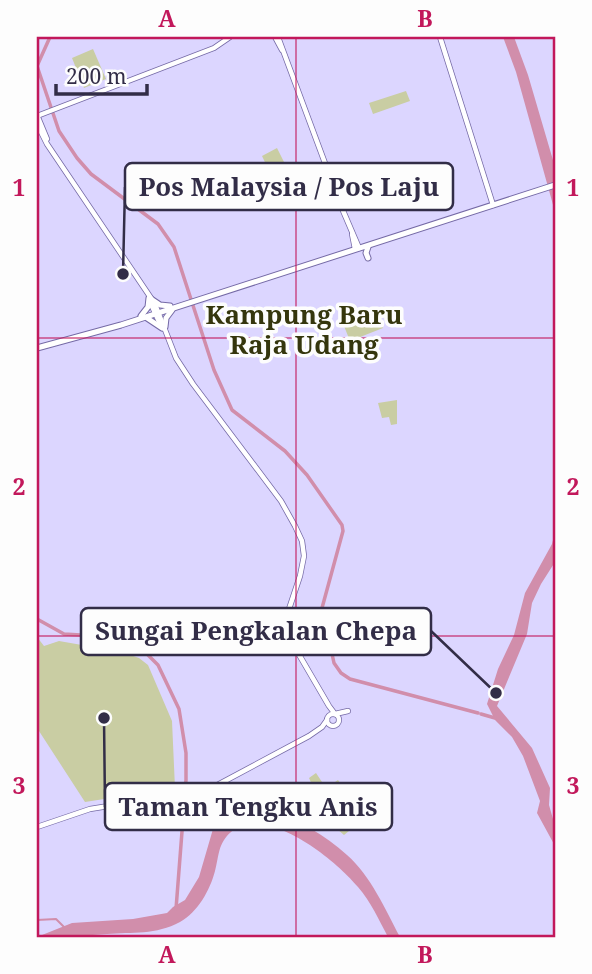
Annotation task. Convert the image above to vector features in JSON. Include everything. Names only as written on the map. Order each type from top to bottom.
[{"type":"main road","points":[[38,119],[222,44],[232,37]]},
{"type":"main road","points":[[276,37],[291,70],[357,249]]},
{"type":"main road","points":[[440,37],[493,205]]},
{"type":"main road","points":[[37,110],[48,113]]},
{"type":"main road","points":[[38,119],[43,120],[48,113]]},
{"type":"main road","points":[[38,119],[51,149],[149,297],[176,358],[281,501],[295,526],[302,541],[304,556],[288,612],[288,631],[293,646],[338,720]]},
{"type":"main road","points":[[121,325],[555,185]]},
{"type":"main road","points":[[368,258],[366,249],[371,244]]},
{"type":"main road","points":[[149,297],[160,305],[173,308]]},
{"type":"main road","points":[[139,318],[146,311],[149,297]]},
{"type":"main road","points":[[163,327],[173,308]]},
{"type":"main road","points":[[37,348],[157,313]]},
{"type":"main road","points":[[147,318],[163,327]]},
{"type":"main road","points":[[324,698],[327,718],[330,725],[333,725]]},
{"type":"main road","points":[[37,827],[90,809],[211,789],[316,731],[333,725],[348,711],[327,718],[316,731]]},
{"type":"green space","points":[[93,49],[106,79],[84,88],[72,58]]},
{"type":"green space","points":[[406,91],[410,101],[373,114],[369,103]]},
{"type":"green space","points":[[277,148],[286,166],[270,173],[262,156]]},
{"type":"green space","points":[[372,309],[383,328],[350,341],[342,321]]},
{"type":"green space","points":[[397,400],[397,424],[391,425],[389,417],[382,418],[378,403]]},
{"type":"green space","points":[[37,637],[44,646],[59,641],[122,652],[139,658],[148,665],[172,721],[175,788],[85,802],[39,731]]},
{"type":"green space","points":[[316,773],[326,788],[338,780],[364,819],[344,835],[329,822],[309,778]]},
{"type":"shaded area","points":[[503,37],[514,37],[528,75],[555,167],[555,212],[516,72]]},
{"type":"shaded area","points":[[555,532],[555,562],[532,603],[527,634],[497,706],[532,748],[550,788],[549,805],[555,826],[555,846],[537,813],[540,801],[523,756],[512,737],[495,720],[487,704],[498,669],[514,635],[525,593],[552,544]]},
{"type":"shaded area","points":[[272,808],[321,835],[356,863],[377,893],[400,937],[388,937],[363,893],[334,863],[299,838],[262,824],[245,825],[227,836],[221,845],[213,878],[206,893],[198,906],[180,922],[144,932],[37,937],[72,923],[133,919],[167,913],[185,900],[199,877],[213,829],[241,815]]},
{"type":"waterway","points":[[50,37],[37,66],[59,131],[91,174],[158,224],[174,247],[214,370],[232,410],[285,451],[307,475],[342,525],[343,531],[322,608],[334,663],[341,673],[350,679],[478,713]]},
{"type":"waterway","points":[[37,619],[64,634],[97,636],[145,652],[158,665],[179,709],[186,753],[176,909]]},
{"type":"waterway","points":[[481,714],[495,718]]},
{"type":"waterway","points":[[37,920],[56,919],[64,927]]},
{"type":"place","name":"Pos Malaysia / Pos Laju","points":[[123,274]]},
{"type":"place","name":"Sungai Pengkalan Chepa","points":[[496,693]]},
{"type":"place","name":"Taman Tengku Anis","points":[[104,718]]},
{"type":"district","name":"Kampung Baru Raja Udang","points":[[304,330]]}]
